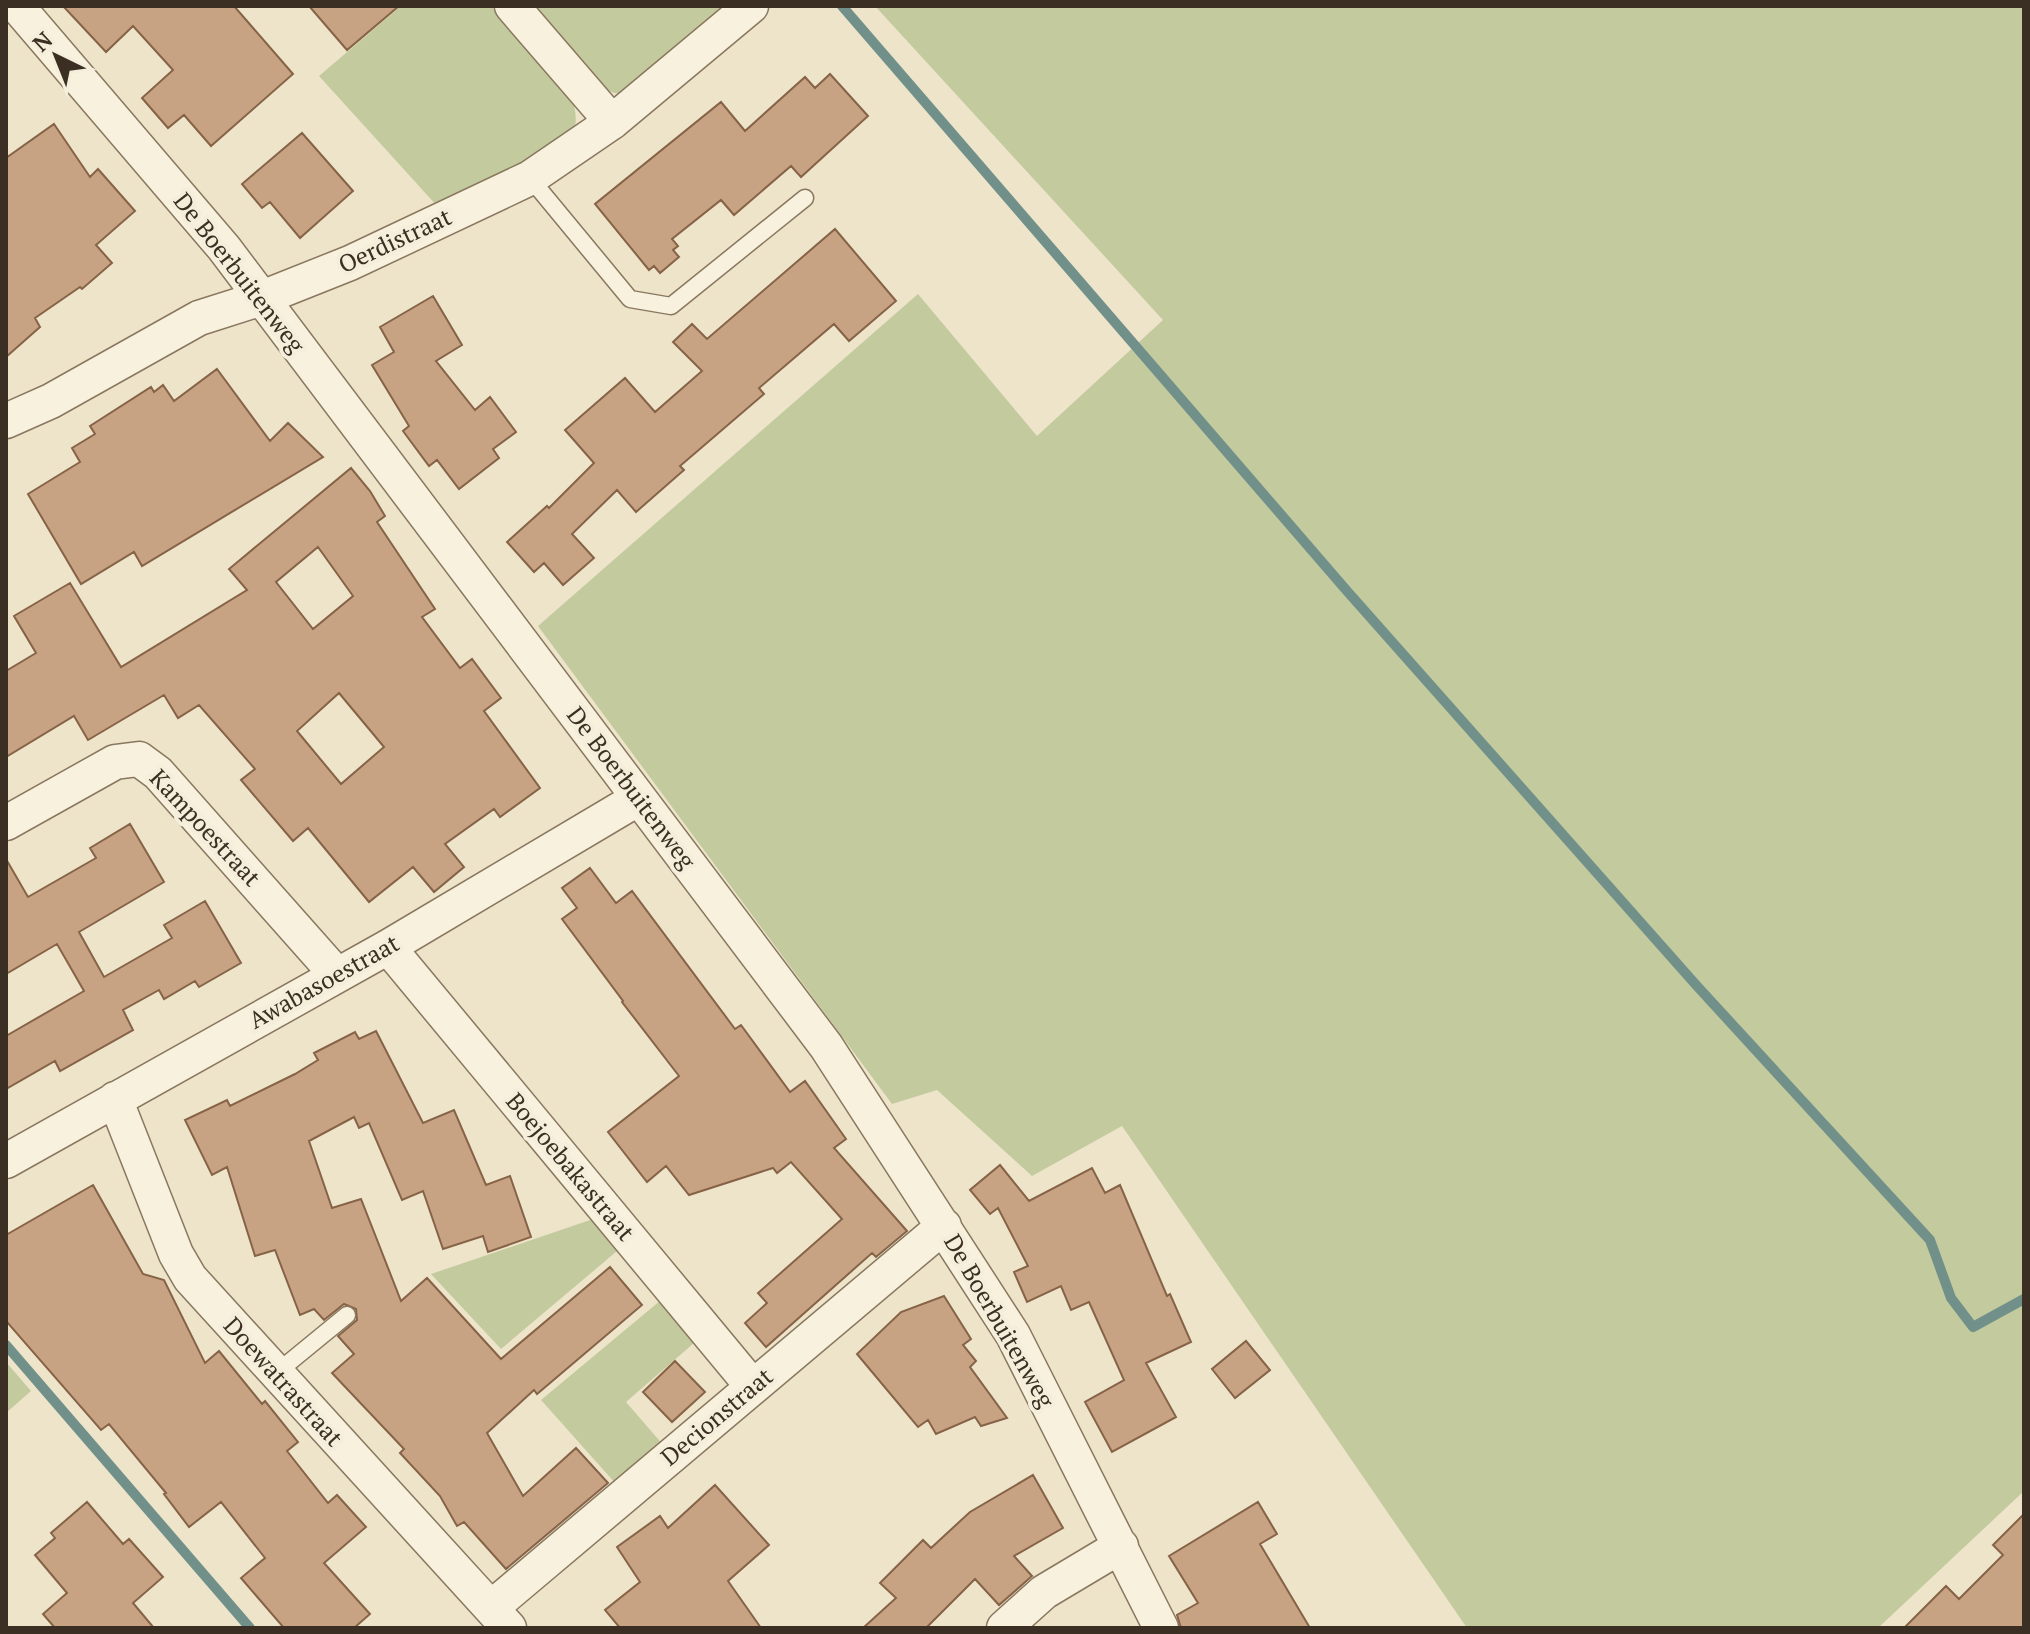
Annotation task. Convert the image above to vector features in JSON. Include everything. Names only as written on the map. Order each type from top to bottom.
[{"type":"street","name":"De Boerbuitenweg","points":[[17,6],[224,248],[826,1046],[1013,1335],[1161,1628]]},
{"type":"street","points":[[512,6],[612,122]]},
{"type":"street","name":"Oerdistraat","points":[[6,421],[51,401],[199,318],[262,298],[350,263],[530,178],[612,122],[751,6]]},
{"type":"street","name":"Kampoestraat","points":[[6,823],[115,762],[139,759],[158,773],[337,975]]},
{"type":"street","name":"Awabasoestraat","points":[[6,1161],[388,947],[639,798]]},
{"type":"street","name":"Boejoebakastraat","points":[[388,947],[753,1387]]},
{"type":"street","name":"Doewatrastraat","points":[[115,1099],[176,1254],[190,1278],[500,1618]]},
{"type":"street","name":"Decionstraat","points":[[500,1618],[753,1387],[944,1226]]},
{"type":"street","points":[[1004,1628],[1044,1592],[1121,1546]]},
{"type":"lane","points":[[530,178],[630,299],[671,306],[805,198]]},
{"type":"lane","points":[[275,1374],[347,1315]]},
{"type":"green space","points":[[401,6],[491,6],[573,101],[575,125],[564,145],[438,207],[319,76]]},
{"type":"green space","points":[[527,6],[733,6],[625,93],[614,93],[603,88]]},
{"type":"green space","points":[[875,6],[2024,6],[2024,1491],[1878,1628],[1467,1628],[1122,1126],[1032,1176],[937,1090],[892,1104],[538,626],[918,294],[1037,436],[1163,320]]},
{"type":"green space","points":[[599,1217],[623,1246],[501,1349],[431,1274]]},
{"type":"green space","points":[[667,1295],[702,1336],[626,1402],[671,1454],[625,1494],[541,1400]]},
{"type":"green space","points":[[6,1362],[31,1391],[6,1413]]},
{"type":"building","points":[[63,6],[234,6],[293,74],[211,146],[184,115],[168,128],[142,98],[173,70],[133,26],[106,52]]},
{"type":"building","points":[[309,6],[399,6],[347,50]]},
{"type":"building","points":[[830,74],[868,116],[801,177],[791,166],[734,215],[721,200],[672,239],[678,246],[673,250],[679,257],[660,273],[654,266],[649,270],[595,204],[721,102],[745,131],[805,77],[815,88]]},
{"type":"building","points":[[54,124],[90,177],[98,169],[135,211],[96,245],[112,263],[82,289],[80,287],[35,318],[40,327],[6,357],[6,158]]},
{"type":"building","points":[[302,133],[353,191],[300,238],[270,202],[262,208],[242,184]]},
{"type":"building","points":[[835,229],[896,301],[849,341],[834,324],[759,388],[764,394],[680,466],[684,470],[636,512],[617,490],[572,534],[594,558],[563,585],[544,563],[534,572],[507,542],[547,506],[549,508],[594,463],[565,430],[625,378],[655,412],[702,371],[673,342],[692,324],[707,339]]},
{"type":"building","points":[[433,296],[462,345],[436,361],[475,410],[490,397],[516,432],[493,449],[499,458],[459,489],[437,460],[429,466],[403,431],[409,426],[372,365],[394,352],[380,327]]},
{"type":"building","points":[[217,369],[270,441],[288,423],[323,457],[142,566],[134,552],[81,584],[28,494],[80,462],[72,448],[95,434],[90,426],[151,387],[154,392],[163,385],[174,401]]},
{"type":"building","points":[[351,468],[370,491],[385,516],[377,522],[435,609],[422,617],[460,668],[472,659],[501,698],[484,711],[540,788],[500,817],[494,809],[445,844],[464,867],[434,892],[413,867],[369,902],[308,828],[293,841],[241,780],[255,769],[199,705],[178,718],[164,695],[88,740],[74,716],[6,757],[6,671],[36,653],[14,616],[70,583],[121,667],[247,590],[229,569]],"holes":[[[318,547],[353,596],[313,629],[276,582]],[[339,693],[384,747],[341,784],[297,731]]]},
{"type":"building","points":[[130,824],[164,882],[79,932],[104,977],[172,938],[164,925],[205,901],[241,963],[199,987],[195,981],[164,999],[159,990],[123,1010],[133,1030],[60,1071],[55,1061],[6,1089],[6,1036],[84,991],[57,944],[6,974],[6,859],[28,897],[96,858],[90,848]]},
{"type":"building","points":[[590,868],[616,903],[632,891],[735,1029],[741,1025],[790,1092],[805,1081],[846,1139],[834,1148],[907,1231],[876,1257],[872,1253],[766,1347],[745,1323],[767,1303],[758,1293],[842,1219],[791,1162],[777,1173],[773,1168],[689,1195],[666,1166],[647,1182],[608,1132],[679,1076],[562,919],[577,908],[562,888]]},
{"type":"building","points":[[376,1031],[423,1123],[454,1110],[486,1185],[510,1176],[531,1237],[488,1252],[483,1236],[443,1249],[423,1191],[402,1200],[369,1123],[359,1128],[354,1117],[309,1141],[332,1208],[361,1199],[401,1301],[427,1278],[501,1359],[610,1267],[642,1305],[537,1394],[534,1390],[487,1433],[523,1496],[576,1448],[608,1483],[506,1569],[464,1522],[457,1526],[440,1496],[400,1453],[404,1449],[332,1373],[354,1354],[338,1336],[357,1320],[356,1309],[344,1304],[324,1320],[314,1309],[300,1315],[275,1250],[255,1256],[227,1167],[212,1175],[185,1120],[227,1100],[230,1106],[295,1074],[318,1060],[314,1053],[355,1032],[359,1039]]},
{"type":"building","points":[[1000,1165],[1029,1201],[1092,1168],[1105,1193],[1120,1185],[1167,1296],[1170,1294],[1191,1342],[1146,1363],[1176,1417],[1112,1452],[1085,1402],[1124,1380],[1089,1302],[1071,1310],[1061,1286],[1027,1302],[1014,1272],[1028,1266],[998,1208],[990,1214],[970,1190]]},
{"type":"building","points":[[93,1185],[143,1274],[164,1280],[205,1363],[219,1351],[298,1442],[287,1451],[328,1503],[337,1495],[366,1527],[324,1563],[370,1614],[354,1628],[284,1628],[241,1578],[265,1558],[221,1502],[189,1527],[166,1493],[109,1424],[101,1430],[6,1321],[6,1235]]},
{"type":"building","points":[[944,1296],[971,1339],[963,1345],[976,1361],[970,1367],[1007,1418],[981,1426],[975,1417],[936,1434],[928,1420],[918,1427],[857,1354],[901,1312]]},
{"type":"building","points":[[1246,1341],[1270,1370],[1235,1398],[1212,1369]]},
{"type":"building","points":[[675,1361],[705,1392],[672,1422],[643,1392]]},
{"type":"building","points":[[1033,1475],[1063,1528],[1014,1556],[1032,1576],[999,1605],[975,1579],[926,1628],[863,1628],[896,1598],[880,1583],[923,1540],[931,1548],[970,1512]]},
{"type":"building","points":[[715,1485],[769,1545],[728,1581],[761,1628],[620,1628],[605,1610],[640,1582],[617,1547],[660,1516],[668,1528]]},
{"type":"building","points":[[87,1502],[123,1544],[129,1539],[163,1577],[133,1603],[154,1628],[55,1628],[43,1614],[67,1593],[35,1555],[55,1538],[51,1533]]},
{"type":"building","points":[[1258,1502],[1277,1534],[1260,1544],[1310,1628],[1181,1628],[1177,1615],[1198,1603],[1169,1556]]},
{"type":"building","points":[[2024,1514],[2024,1628],[1904,1628],[1946,1586],[1959,1599],[2003,1555],[1993,1545]]},
{"type":"waterway","points":[[842,6],[1347,591],[1697,986],[1930,1240],[1951,1298],[1973,1327],[2024,1299]]},
{"type":"waterway","points":[[6,1345],[250,1628]]}]
